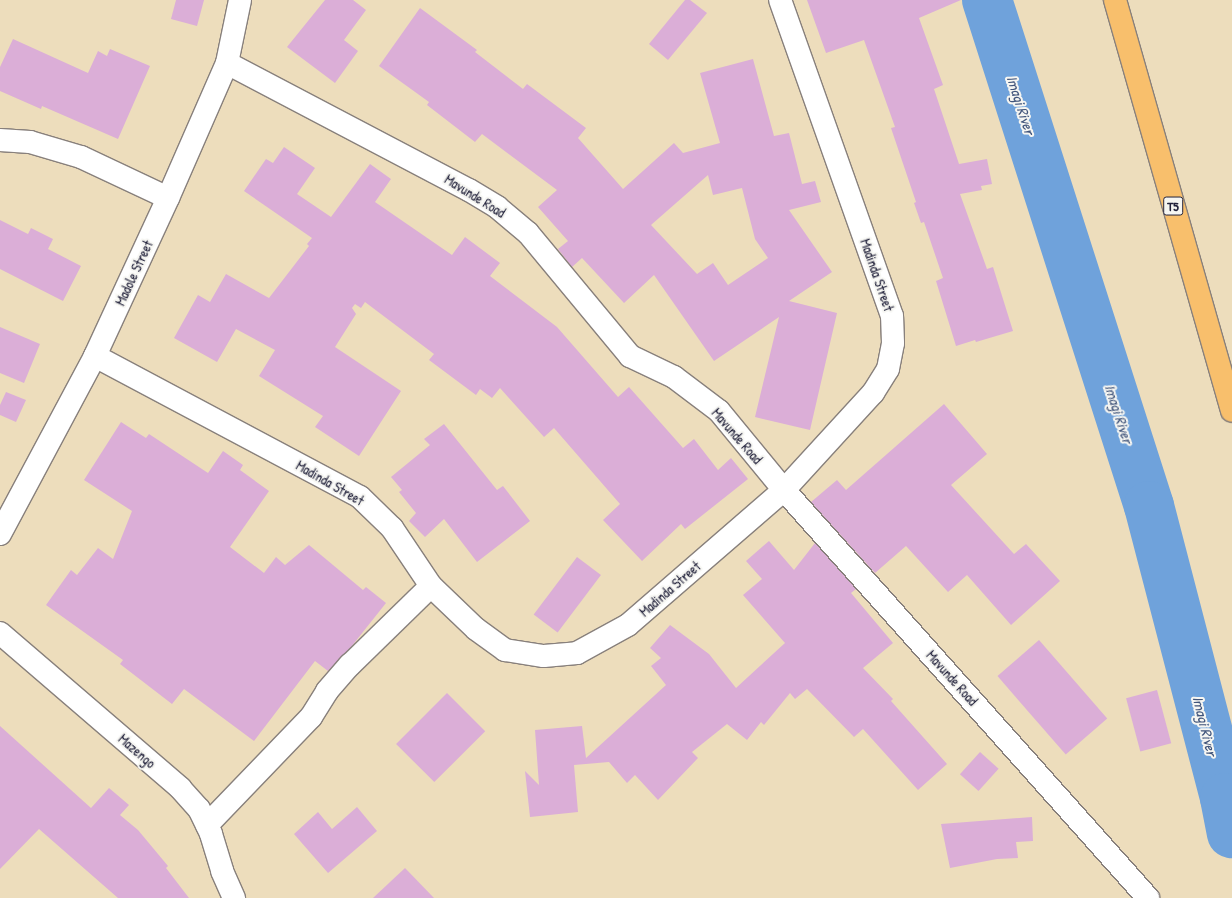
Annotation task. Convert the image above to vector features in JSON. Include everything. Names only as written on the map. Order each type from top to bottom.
[{"type":"highway","name":"T5","points":[[1114,0],[1232,411]]},
{"type":"street","name":"Madole Street","points":[[0,534],[95,356],[168,198],[227,63],[240,0]]},
{"type":"street","name":"Madinda Street","points":[[95,356],[360,497],[392,528],[431,586],[476,629],[505,650],[544,656],[577,653],[628,625],[784,490],[873,394],[888,369],[893,343],[892,316],[780,0]]},
{"type":"street","name":"Mavunde Road","points":[[227,63],[462,187],[497,207],[528,233],[630,356],[674,378],[719,411],[784,490],[1148,898]]},
{"type":"street","points":[[0,140],[30,142],[81,157],[168,198]]},
{"type":"street","points":[[207,825],[312,717],[327,691],[350,665],[431,586]]},
{"type":"street","name":"Mazengo","points":[[0,633],[180,788],[199,809],[207,825],[222,871],[234,898]]},
{"type":"building","points":[[176,0],[204,0],[197,26],[171,19]]},
{"type":"building","points":[[325,0],[353,0],[366,10],[344,40],[358,51],[335,83],[287,47]]},
{"type":"building","points":[[685,0],[690,0],[707,13],[668,60],[649,44]]},
{"type":"building","points":[[807,0],[961,0],[919,18],[943,85],[934,89],[959,164],[987,159],[992,184],[981,186],[982,190],[960,194],[987,269],[993,267],[1013,331],[976,342],[975,340],[956,346],[936,281],[943,278],[924,222],[921,223],[914,203],[916,202],[891,128],[895,127],[864,40],[826,53]]},
{"type":"building","points":[[420,8],[477,50],[475,52],[523,89],[527,84],[586,128],[578,138],[623,189],[674,143],[683,153],[720,143],[700,73],[753,59],[774,136],[789,133],[802,184],[815,181],[821,202],[789,210],[832,272],[789,301],[837,313],[810,430],[755,417],[779,317],[714,361],[654,275],[624,303],[582,258],[572,267],[558,249],[568,241],[538,207],[557,190],[482,134],[475,142],[427,105],[429,102],[379,66]],"holes":[[[708,175],[713,195],[742,188],[755,239],[768,258],[728,285],[713,263],[697,274],[651,225]]]},
{"type":"building","points":[[13,39],[88,73],[98,51],[107,56],[110,49],[150,66],[118,139],[42,106],[41,109],[0,91],[0,67]]},
{"type":"building","points":[[284,147],[315,168],[297,194],[331,217],[370,164],[391,179],[375,202],[452,255],[465,237],[500,263],[490,276],[557,327],[618,397],[629,387],[683,448],[694,439],[718,470],[731,458],[748,479],[685,529],[681,524],[642,561],[603,520],[620,504],[554,428],[544,437],[500,388],[492,398],[480,389],[476,395],[429,360],[434,354],[365,302],[361,308],[355,304],[352,308],[356,314],[335,347],[401,391],[359,456],[315,427],[323,416],[259,376],[275,350],[236,329],[217,362],[174,338],[198,295],[210,302],[226,274],[269,298],[309,246],[307,244],[312,238],[244,191],[266,159],[273,163]]},
{"type":"building","points":[[0,220],[28,234],[31,228],[53,239],[48,249],[81,266],[63,301],[0,269]]},
{"type":"building","points":[[0,327],[40,344],[24,383],[0,373]]},
{"type":"building","points":[[6,392],[26,400],[16,422],[0,415],[0,405]]},
{"type":"building","points":[[944,404],[987,454],[951,485],[1014,554],[1026,544],[1060,581],[1011,625],[967,575],[948,592],[906,546],[875,573],[811,502],[837,480],[846,490]]},
{"type":"building","points":[[121,422],[146,438],[149,434],[208,473],[223,451],[243,465],[240,470],[269,491],[230,547],[264,573],[276,557],[285,565],[309,545],[363,590],[366,587],[386,603],[351,647],[328,671],[315,661],[254,741],[184,689],[172,704],[120,664],[123,660],[46,605],[71,570],[77,575],[98,548],[113,559],[132,511],[84,480]]},
{"type":"building","points":[[444,424],[497,490],[503,486],[530,521],[477,562],[444,519],[425,537],[409,521],[416,513],[399,492],[402,490],[391,477],[430,445],[424,439]]},
{"type":"building","points":[[769,541],[794,570],[815,543],[856,589],[851,593],[893,643],[863,668],[893,699],[891,701],[947,764],[918,790],[863,729],[854,737],[807,689],[795,699],[790,693],[764,725],[761,722],[747,740],[727,724],[692,752],[698,758],[658,800],[635,775],[627,783],[609,762],[574,765],[578,812],[530,817],[525,771],[539,785],[535,730],[582,726],[586,758],[666,685],[651,666],[661,658],[650,648],[670,625],[709,654],[736,688],[785,643],[743,595],[762,579],[746,561]]},
{"type":"building","points":[[577,557],[601,575],[558,633],[534,615]]},
{"type":"building","points":[[1039,640],[1107,718],[1066,755],[997,676]]},
{"type":"building","points":[[1157,690],[1171,743],[1140,751],[1126,698]]},
{"type":"building","points":[[447,693],[485,731],[434,782],[396,744]]},
{"type":"building","points":[[0,726],[91,808],[109,788],[129,805],[120,815],[138,830],[168,866],[166,868],[189,898],[118,898],[39,829],[0,869]]},
{"type":"building","points":[[980,752],[999,769],[979,791],[960,774]]},
{"type":"building","points":[[357,807],[377,831],[328,873],[294,834],[318,812],[332,829]]},
{"type":"building","points":[[1032,817],[1033,841],[1016,842],[1018,858],[997,859],[950,868],[941,824]]},
{"type":"building","points":[[405,868],[434,898],[373,898]]},
{"type":"waterway","name":"Imagi River","points":[[987,0],[1149,506],[1225,798],[1232,833]]}]
